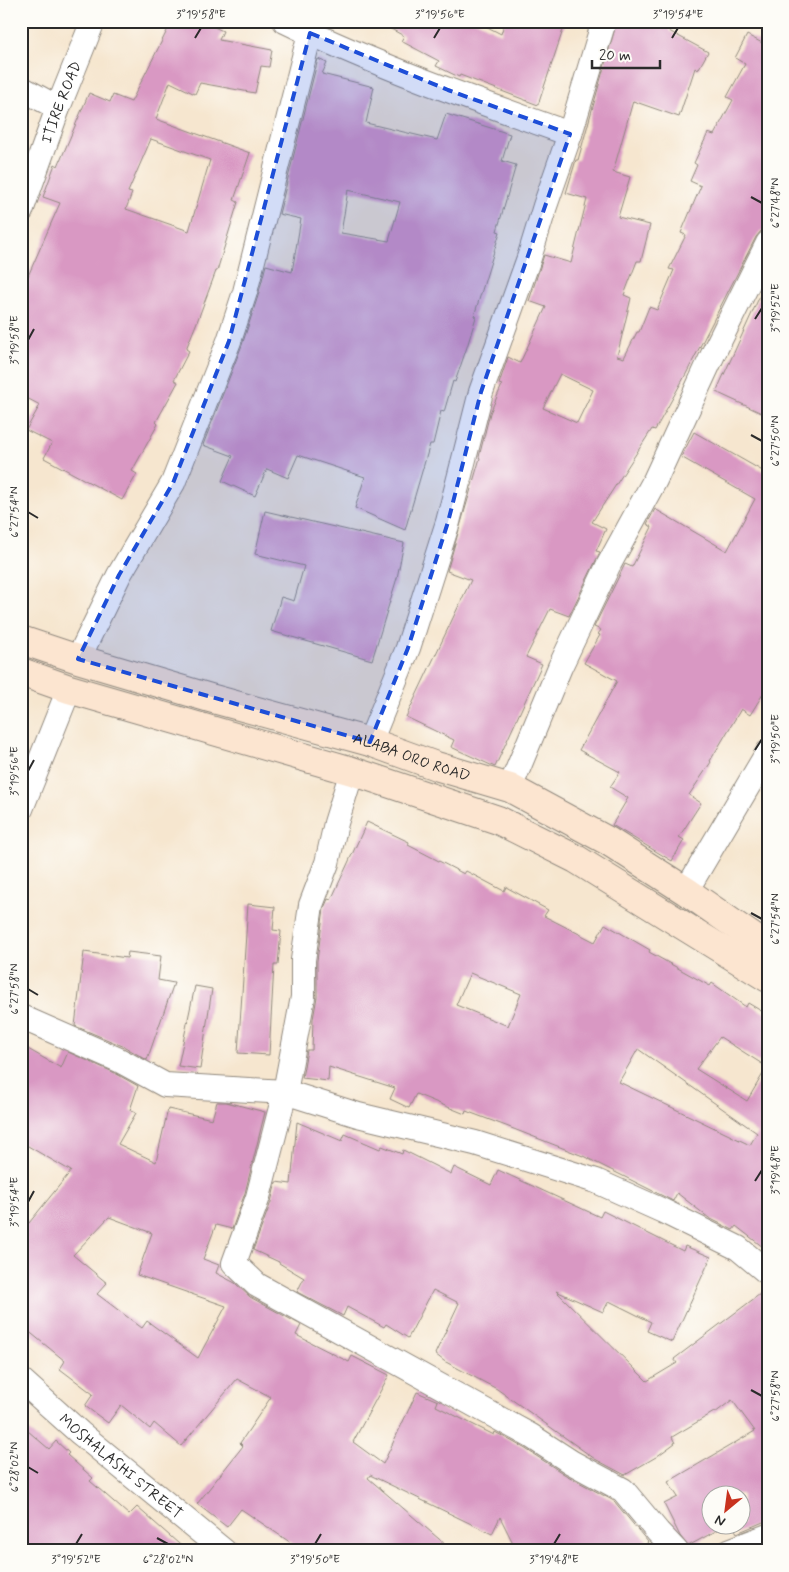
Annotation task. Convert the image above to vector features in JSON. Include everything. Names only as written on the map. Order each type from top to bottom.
[{"type":"main road","name":"ALABA ORO ROAD","points":[[21,640],[210,698],[370,742],[436,766],[510,788],[608,841],[686,891],[768,948]]},
{"type":"main road","name":"ALABA ORO ROAD","points":[[21,672],[68,689],[352,771],[498,820],[576,858],[768,978]]},
{"type":"street","name":"ITIRE ROAD","points":[[21,211],[58,108],[93,21]]},
{"type":"street","points":[[286,21],[310,33],[448,90],[570,134]]},
{"type":"street","points":[[370,742],[408,648],[448,522],[481,392],[529,258],[570,134],[604,21]]},
{"type":"street","points":[[78,659],[119,575],[173,482],[229,341],[245,292],[310,33]]},
{"type":"street","points":[[21,88],[58,108]]},
{"type":"street","points":[[510,788],[560,667],[608,566],[655,480],[768,243]]},
{"type":"street","points":[[21,809],[68,689]]},
{"type":"street","points":[[686,891],[768,752]]},
{"type":"street","points":[[352,771],[336,822],[327,862],[311,905],[303,960],[303,997],[285,1092],[258,1197],[234,1263],[257,1285],[532,1436],[571,1462],[623,1490],[676,1551]]},
{"type":"street","points":[[21,1017],[119,1060],[166,1085],[285,1092],[358,1115],[476,1143],[596,1181],[738,1248],[768,1273]]},
{"type":"street","name":"MOSHALASHI STREET","points":[[21,1380],[80,1433],[224,1551]]},
{"type":"street","points":[[730,1551],[768,1536]]},
{"type":"highlighted area","points":[[310,33],[448,90],[570,134],[481,392],[448,522],[408,648],[370,742],[78,659],[119,575],[173,483],[229,341]]},
{"type":"building","points":[[172,21],[201,21],[223,31],[219,40],[272,50],[269,67],[261,66],[255,93],[200,83],[195,94],[170,82],[156,119],[250,153],[234,200],[238,202],[217,271],[186,349],[189,351],[174,380],[178,382],[156,422],[158,424],[132,471],[137,474],[122,500],[44,458],[52,443],[26,430],[40,405],[21,395],[21,292],[60,203],[43,197],[55,164],[58,166],[89,93],[110,102],[113,95],[131,102]],"holes":[[[151,139],[210,160],[189,231],[126,209],[132,193],[128,192]]]},
{"type":"building","points":[[376,21],[476,21],[501,34],[505,21],[566,21],[538,105],[460,75],[459,77],[436,66],[439,61],[401,41],[404,36]]},
{"type":"building","points":[[617,21],[672,21],[669,31],[708,52],[698,70],[695,68],[679,117],[633,101],[613,172],[630,177],[618,217],[650,225],[641,261],[637,261],[624,295],[631,298],[617,356],[624,358],[637,332],[639,332],[649,307],[657,310],[674,270],[669,269],[686,235],[681,233],[701,186],[690,181],[697,165],[694,163],[708,133],[714,135],[733,100],[727,97],[745,64],[735,58],[747,35],[768,46],[768,229],[761,231],[756,237],[686,374],[655,430],[652,429],[592,522],[606,529],[596,551],[600,552],[569,616],[550,609],[526,657],[542,664],[495,767],[451,747],[454,740],[406,717],[471,580],[447,571],[480,458],[490,413],[502,385],[499,384],[508,357],[520,363],[546,307],[529,301],[544,255],[571,263],[587,199],[566,193],[576,160],[578,160]],"holes":[[[560,374],[593,390],[577,423],[543,408]]]},
{"type":"building","points":[[318,59],[327,63],[322,74],[374,87],[366,123],[437,140],[446,114],[510,134],[502,161],[516,165],[497,231],[500,232],[474,316],[476,317],[467,347],[455,382],[453,381],[444,412],[441,411],[433,444],[430,444],[405,530],[355,508],[365,477],[298,455],[288,478],[267,469],[255,496],[222,481],[233,456],[203,445],[242,345],[266,265],[292,272],[301,219],[279,214]],"holes":[[[348,190],[400,202],[389,241],[341,233]]]},
{"type":"building","points":[[768,278],[768,416],[716,392]]},
{"type":"building","points":[[694,432],[768,474],[768,686],[750,715],[741,709],[711,762],[689,795],[701,803],[679,837],[684,840],[672,861],[612,825],[628,798],[610,787],[620,772],[579,750],[617,681],[584,663],[600,635],[598,634],[601,630],[594,627],[625,564],[632,567],[652,527],[647,524],[655,509],[727,551],[755,499],[681,457]]},
{"type":"building","points":[[265,511],[404,543],[397,578],[372,660],[271,631],[281,597],[294,601],[304,566],[255,554]]},
{"type":"building","points":[[367,822],[409,842],[408,845],[464,874],[466,871],[504,891],[506,887],[548,910],[544,916],[595,942],[605,924],[650,950],[649,952],[710,986],[712,983],[746,1007],[748,1003],[768,1015],[768,1251],[736,1226],[733,1230],[709,1218],[677,1193],[673,1201],[583,1156],[466,1111],[465,1114],[416,1094],[409,1108],[390,1099],[395,1088],[329,1067],[328,1081],[302,1078],[307,1050],[312,1050],[313,1019],[317,997],[317,961],[324,908],[328,899],[331,900]],"holes":[[[470,973],[521,994],[508,1026],[456,1005]],[[720,1037],[767,1067],[747,1101],[696,1069]],[[638,1049],[757,1133],[750,1145],[619,1082]]]},
{"type":"building","points":[[248,904],[275,907],[273,930],[281,931],[278,965],[274,965],[269,1055],[238,1053]]},
{"type":"building","points":[[84,952],[127,958],[128,952],[161,956],[158,980],[174,983],[147,1060],[125,1047],[75,1026]]},
{"type":"building","points":[[195,986],[212,989],[200,1069],[178,1066]]},
{"type":"building","points":[[21,1045],[61,1068],[68,1052],[113,1072],[138,1086],[130,1110],[136,1113],[118,1144],[156,1162],[168,1109],[212,1119],[217,1102],[226,1102],[265,1112],[245,1193],[232,1229],[216,1225],[203,1259],[219,1265],[216,1273],[235,1283],[250,1297],[301,1325],[296,1335],[349,1362],[352,1356],[389,1375],[353,1442],[383,1464],[417,1392],[438,1401],[436,1406],[494,1435],[495,1432],[564,1474],[614,1501],[648,1542],[639,1551],[517,1551],[500,1517],[492,1534],[370,1475],[368,1478],[453,1551],[303,1551],[241,1509],[227,1527],[197,1504],[243,1446],[240,1443],[271,1397],[237,1379],[181,1446],[154,1423],[150,1429],[121,1405],[108,1423],[85,1406],[93,1394],[60,1369],[65,1361],[21,1325],[21,1216],[29,1223],[71,1171],[21,1142]],"holes":[[[109,1217],[152,1233],[137,1275],[226,1306],[198,1358],[147,1321],[142,1328],[97,1294],[107,1283],[73,1255]]]},
{"type":"building","points":[[297,1122],[342,1141],[345,1134],[380,1149],[382,1146],[402,1154],[403,1150],[451,1174],[454,1167],[491,1185],[498,1170],[600,1217],[603,1211],[683,1251],[685,1246],[711,1257],[672,1342],[647,1331],[651,1322],[609,1301],[603,1312],[556,1291],[647,1381],[677,1363],[674,1359],[768,1288],[768,1520],[752,1527],[752,1484],[702,1484],[702,1534],[710,1534],[688,1546],[680,1536],[664,1504],[678,1497],[668,1482],[755,1431],[732,1400],[715,1413],[672,1437],[675,1443],[656,1457],[625,1475],[595,1459],[497,1389],[444,1361],[435,1354],[459,1303],[433,1290],[408,1338],[386,1324],[384,1327],[347,1307],[343,1316],[297,1292],[304,1278],[279,1262],[253,1250],[271,1202],[276,1182],[291,1184]]},
{"type":"building","points":[[21,1425],[49,1449],[56,1441],[69,1453],[67,1455],[93,1478],[90,1481],[129,1515],[137,1507],[187,1551],[21,1551]]}]
